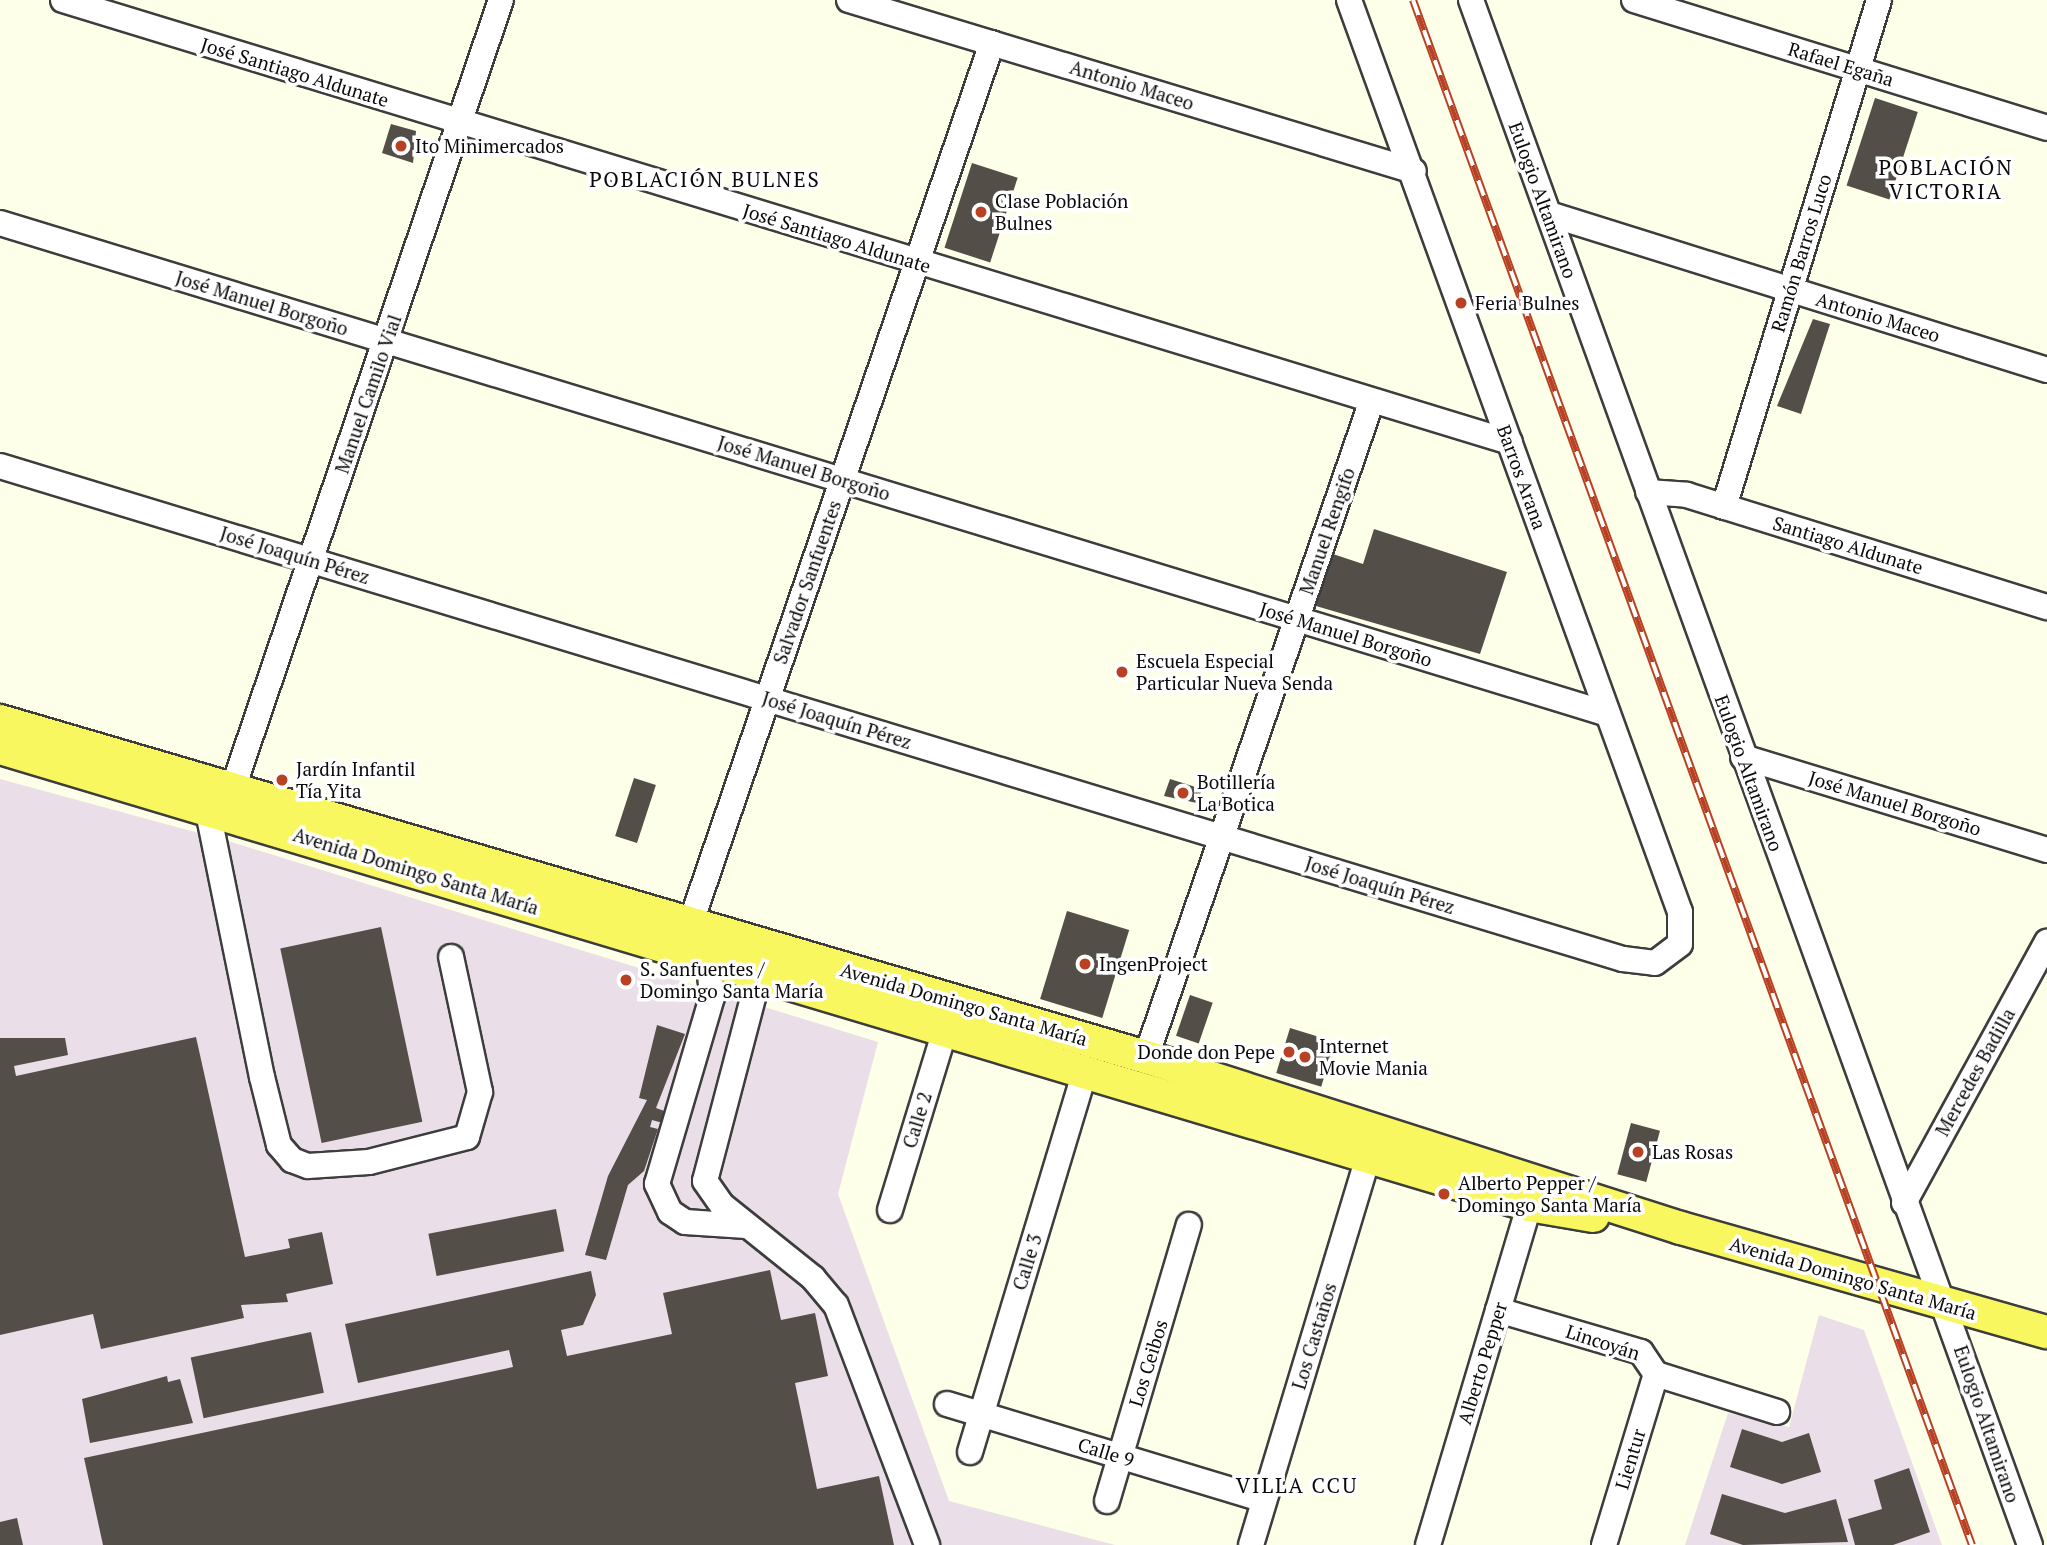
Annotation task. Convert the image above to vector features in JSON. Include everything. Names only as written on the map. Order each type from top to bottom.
[{"type":"main road","name":"Avenida Domingo Santa María","points":[[0,721],[1146,1057],[1372,1141],[1533,1194],[1681,1228],[2039,1333]]},
{"type":"main road","name":"Avenida Domingo Santa María","points":[[0,748],[207,807],[1085,1072],[1372,1141]]},
{"type":"main road","points":[[207,807],[233,788]]},
{"type":"street","name":"José Santiago Aldunate","points":[[62,0],[1371,403]]},
{"type":"street","name":"Manuel Camilo Vial","points":[[233,788],[501,0]]},
{"type":"street","name":"Antonio Maceo","points":[[849,0],[1414,171]]},
{"type":"street","name":"Barros Arana","points":[[1349,0],[1414,171],[1680,912],[1684,932],[1674,953]]},
{"type":"street","name":"Eulogio Altamirano","points":[[1471,0],[2029,1545]]},
{"type":"street","name":"Rafael Egaña","points":[[1634,0],[2047,128]]},
{"type":"street","name":"Ramón Barros Luco","points":[[1724,507],[1879,0]]},
{"type":"street","name":"Salvador Sanfuentes","points":[[691,922],[992,43]]},
{"type":"street","name":"Antonio Maceo","points":[[1549,214],[2047,370]]},
{"type":"street","name":"José Manuel Borgoño","points":[[0,223],[1608,714]]},
{"type":"street","points":[[1371,403],[1510,442]]},
{"type":"street","name":"Manuel Rengifo","points":[[1146,1057],[1371,403]]},
{"type":"street","name":"José Joaquín Pérez","points":[[0,466],[1623,959],[1644,964],[1674,953]]},
{"type":"street","name":"Santiago Aldunate","points":[[1648,492],[1677,493],[2047,607]]},
{"type":"street","name":"José Manuel Borgoño","points":[[1743,757],[2047,850]]},
{"type":"street","points":[[207,807],[262,1077],[279,1146],[292,1160],[308,1166],[369,1162],[467,1137],[480,1092],[451,957]]},
{"type":"street","points":[[691,922],[709,960],[709,1013],[657,1184],[670,1212],[685,1222],[746,1226]]},
{"type":"street","points":[[740,938],[752,973],[753,998],[705,1167],[710,1192],[746,1226],[813,1278],[836,1305],[927,1545]]},
{"type":"street","name":"Mercedes Badilla","points":[[1904,1203],[2047,942]]},
{"type":"street","name":"Calle 2","points":[[890,1210],[945,1030]]},
{"type":"street","name":"Calle 3","points":[[970,1452],[1085,1072]]},
{"type":"street","name":"Los Castaños","points":[[1251,1545],[1372,1141]]},
{"type":"street","name":"Alberto Pepper","points":[[1428,1545],[1533,1194]]},
{"type":"street","name":"Los Ceibos","points":[[1107,1501],[1189,1226]]},
{"type":"street","name":"Lincoyán","points":[[1498,1310],[1641,1352],[1656,1374],[1777,1412]]},
{"type":"street","name":"Lientur","points":[[1604,1545],[1656,1374]]},
{"type":"street","name":"Calle 9","points":[[947,1404],[1264,1500]]},
{"type":"shaded area","points":[[0,779],[228,841],[878,1042],[838,1194],[949,1501],[1115,1545],[0,1545]]},
{"type":"shaded area","points":[[1819,1315],[1864,1330],[1942,1545],[1685,1545],[1728,1413],[1789,1427]]},
{"type":"building","points":[[1875,98],[1918,112],[1889,199],[1847,185]]},
{"type":"building","name":"Ito Minimercados","points":[[391,124],[416,131],[413,163],[382,153]]},
{"type":"building","name":"Clase Población Bulnes","points":[[972,163],[1018,178],[990,262],[944,248]]},
{"type":"building","points":[[1813,319],[1830,324],[1801,414],[1777,406]]},
{"type":"building","points":[[1374,529],[1507,572],[1480,654],[1316,606],[1333,554],[1363,564]]},
{"type":"building","points":[[634,778],[656,785],[637,843],[615,836]]},
{"type":"building","name":"Botillería La Botica","points":[[1170,779],[1202,789],[1197,803],[1164,796]]},
{"type":"building","name":"IngenProject","points":[[1067,911],[1129,930],[1102,1018],[1040,999]]},
{"type":"building","points":[[381,927],[422,1122],[322,1143],[280,948]]},
{"type":"building","points":[[1190,995],[1213,1003],[1199,1043],[1176,1036]]},
{"type":"building","points":[[657,1025],[685,1034],[656,1108],[667,1112],[663,1123],[652,1120],[650,1127],[658,1129],[644,1171],[628,1185],[606,1260],[585,1255],[608,1176],[647,1100],[639,1098]]},
{"type":"building","points":[[1290,1028],[1335,1042],[1321,1087],[1276,1073]]},
{"type":"building","points":[[196,1037],[245,1257],[290,1248],[288,1239],[322,1232],[333,1284],[286,1294],[288,1302],[241,1305],[244,1318],[101,1349],[93,1314],[0,1335],[0,1038],[65,1038],[68,1055],[14,1066],[16,1076]]},
{"type":"building","name":"Las Rosas","points":[[1631,1123],[1660,1131],[1646,1182],[1617,1174]]},
{"type":"building","points":[[556,1209],[564,1251],[437,1276],[428,1234]]},
{"type":"building","points":[[770,1270],[781,1320],[815,1313],[828,1376],[795,1383],[817,1489],[879,1476],[894,1545],[103,1545],[84,1458],[513,1367],[509,1350],[358,1383],[345,1324],[591,1271],[596,1295],[583,1325],[561,1330],[567,1356],[672,1334],[663,1293]]},
{"type":"building","points":[[311,1332],[324,1393],[204,1418],[191,1358]]},
{"type":"building","points":[[167,1376],[168,1382],[180,1379],[193,1423],[90,1443],[82,1399]]},
{"type":"building","points":[[1742,1429],[1782,1442],[1809,1433],[1821,1472],[1782,1484],[1730,1467]]},
{"type":"building","points":[[1909,1468],[1930,1532],[1893,1545],[1855,1545],[1848,1519],[1882,1509],[1874,1480]]},
{"type":"building","points":[[1722,1494],[1785,1513],[1836,1499],[1848,1542],[1743,1545],[1710,1534]]},
{"type":"building","points":[[17,1518],[23,1545],[0,1545],[0,1522]]},
{"type":"railway","points":[[1413,0],[1972,1545]]},
{"type":"place","name":"Ito Minimercados","points":[[401,146]]},
{"type":"place","name":"Clase Población Bulnes","points":[[981,212]]},
{"type":"place","name":"Feria Bulnes","points":[[1461,303]]},
{"type":"place","name":"Escuela Especial Particular Nueva Senda","points":[[1122,672]]},
{"type":"place","name":"Jardín Infantil Tía Yita","points":[[282,780]]},
{"type":"place","name":"Botillería La Botica","points":[[1183,793]]},
{"type":"place","name":"IngenProject","points":[[1085,964]]},
{"type":"place","name":"S. Sanfuentes / Domingo Santa María","points":[[626,980]]},
{"type":"place","name":"Donde don Pepe","points":[[1289,1052]]},
{"type":"place","name":"Internet Movie Mania","points":[[1305,1057]]},
{"type":"place","name":"Las Rosas","points":[[1638,1152]]},
{"type":"place","name":"Alberto Pepper / Domingo Santa María","points":[[1444,1194]]},
{"type":"district","name":"POBLACIÓN BULNES","points":[[705,179]]},
{"type":"district","name":"POBLACIÓN VICTORIA","points":[[1946,179]]},
{"type":"district","name":"VILLA CCU","points":[[1297,1485]]}]
